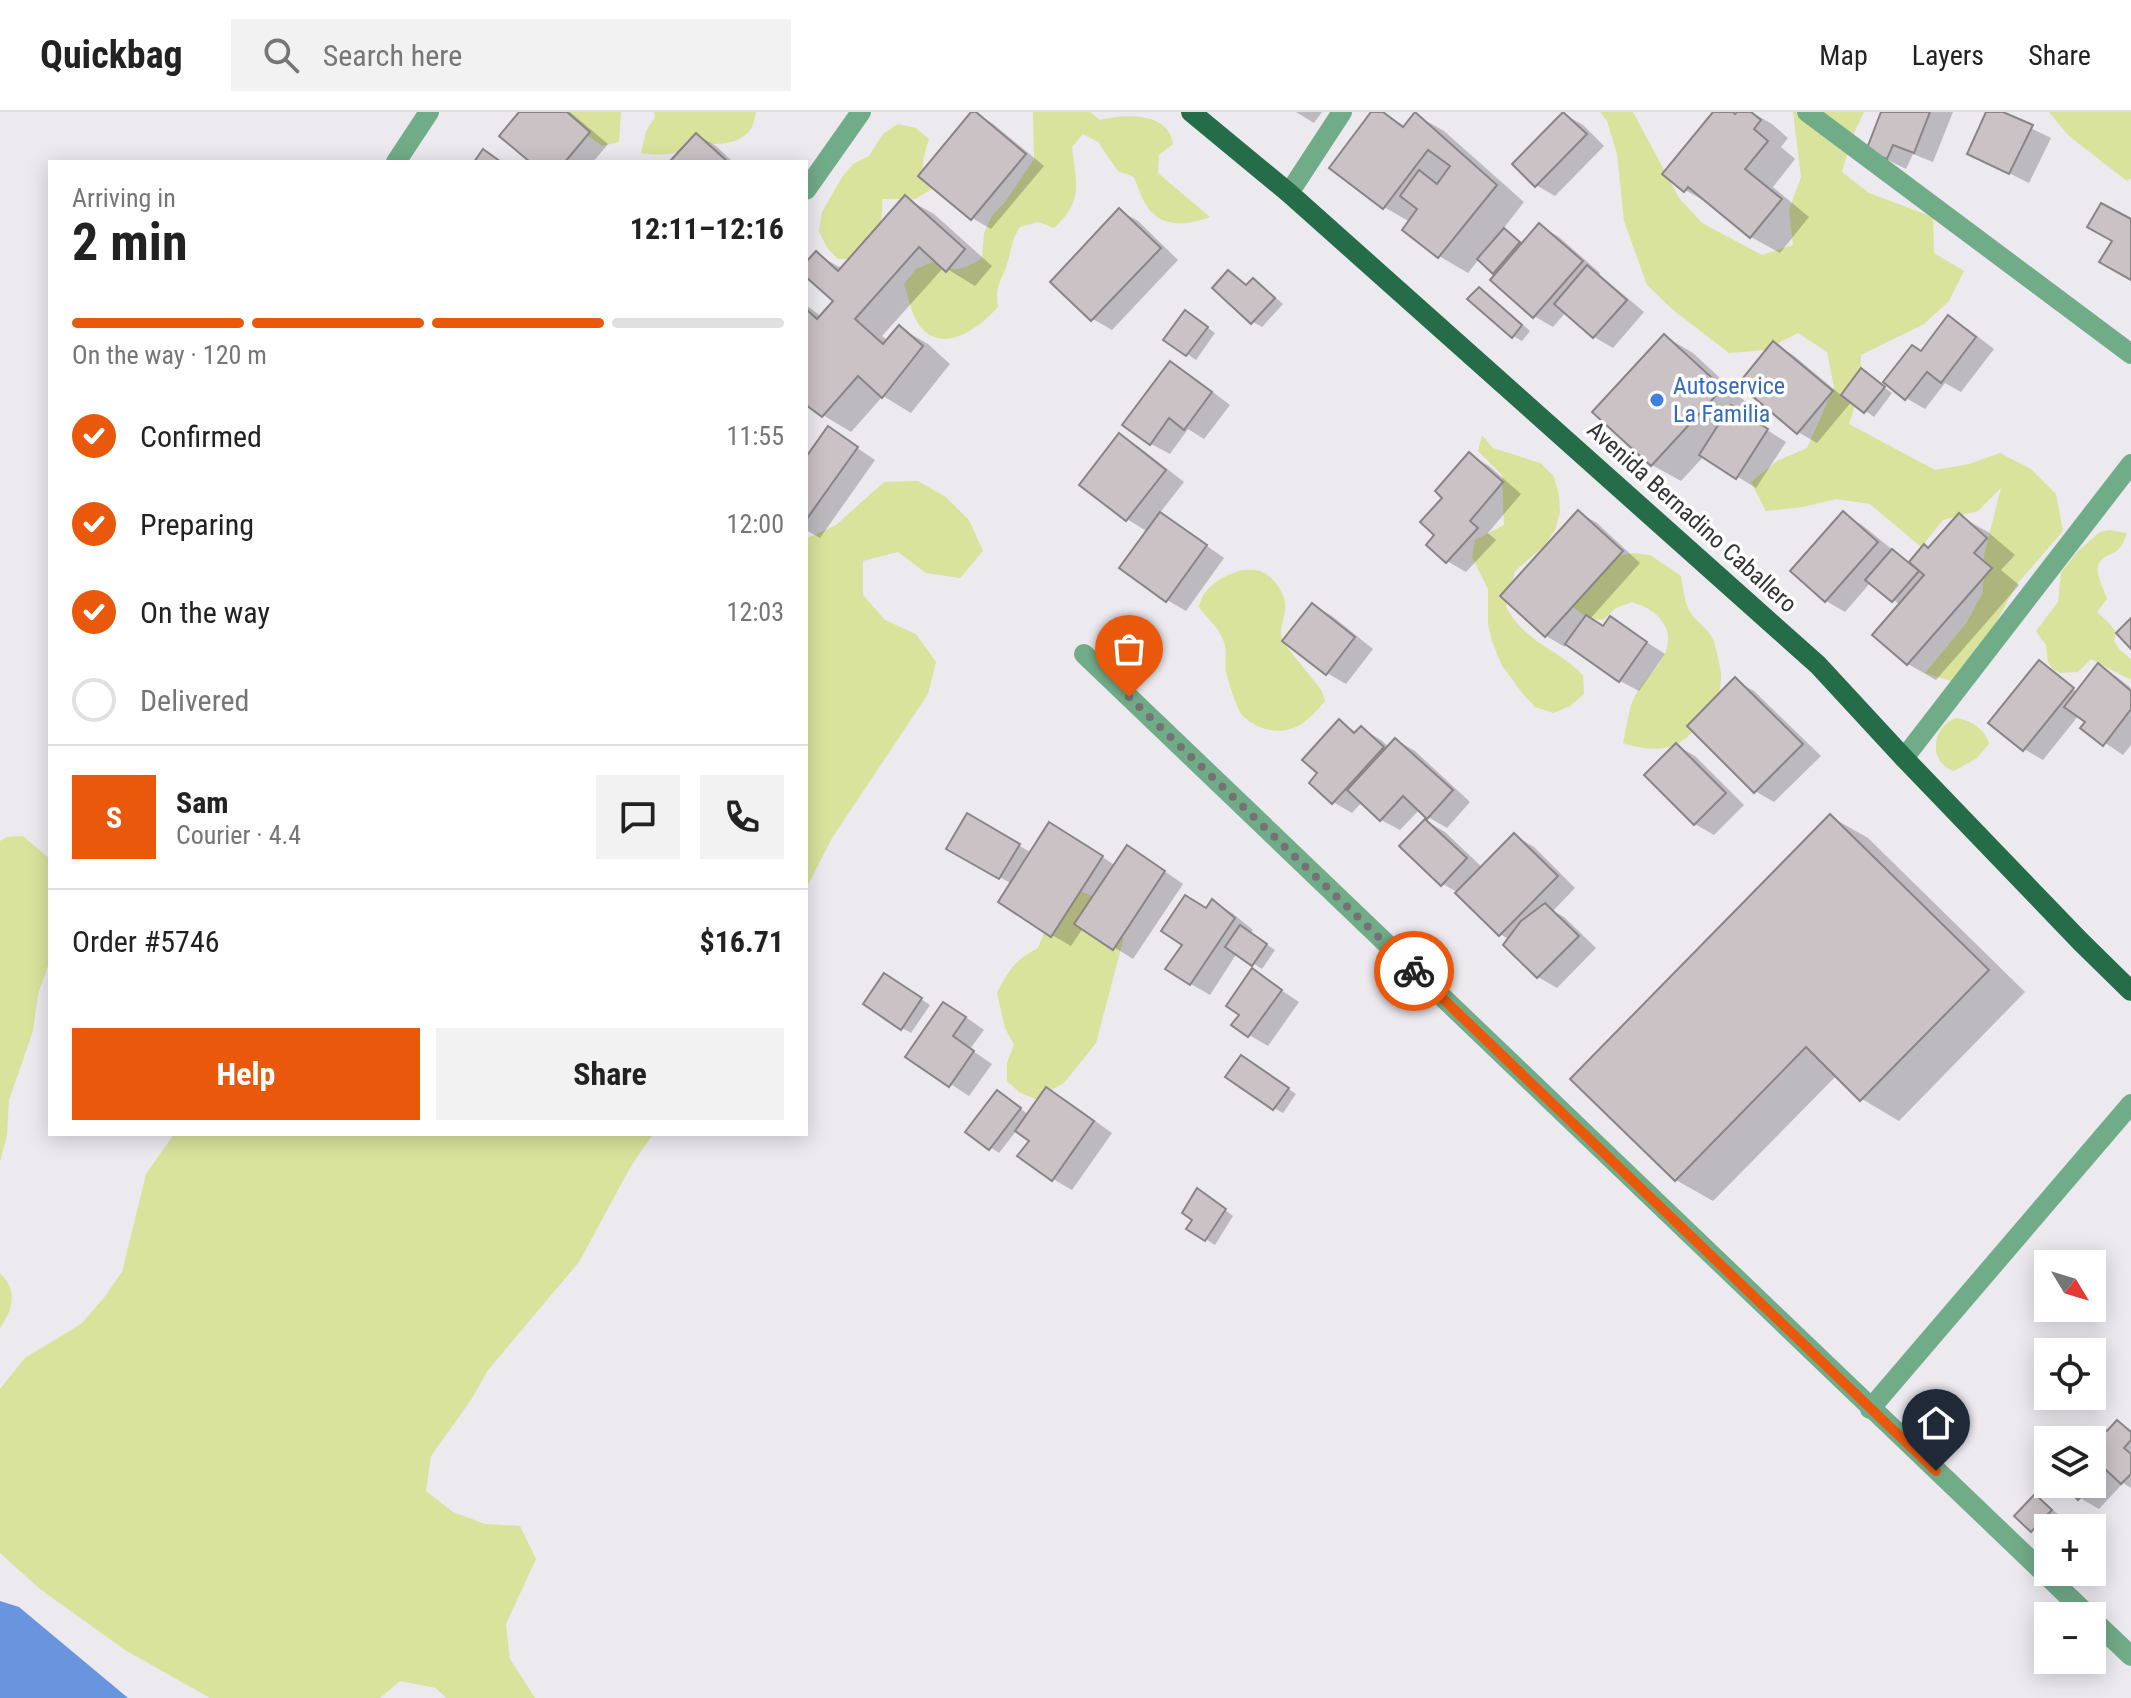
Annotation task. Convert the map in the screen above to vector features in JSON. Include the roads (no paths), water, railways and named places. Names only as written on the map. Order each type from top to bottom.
[{"type":"main road","name":"Avenida Bernadino Caballero","points":[[1191,112],[1289,193],[1818,665],[2131,991]]},
{"type":"street","points":[[397,160],[429,112]]},
{"type":"street","points":[[808,187],[861,112]]},
{"type":"street","points":[[1289,193],[1342,112]]},
{"type":"street","points":[[1807,112],[2131,354]]},
{"type":"street","points":[[1904,758],[2131,464]]},
{"type":"street","points":[[1084,654],[2073,1602]]},
{"type":"street","points":[[1870,1409],[2131,1104]]},
{"type":"street","points":[[2106,1633],[2131,1656]]},
{"type":"water","points":[[0,1601],[19,1607],[128,1698],[0,1698]]},
{"type":"place","name":"Autoservice La Familia","points":[[1657,400]]}]
